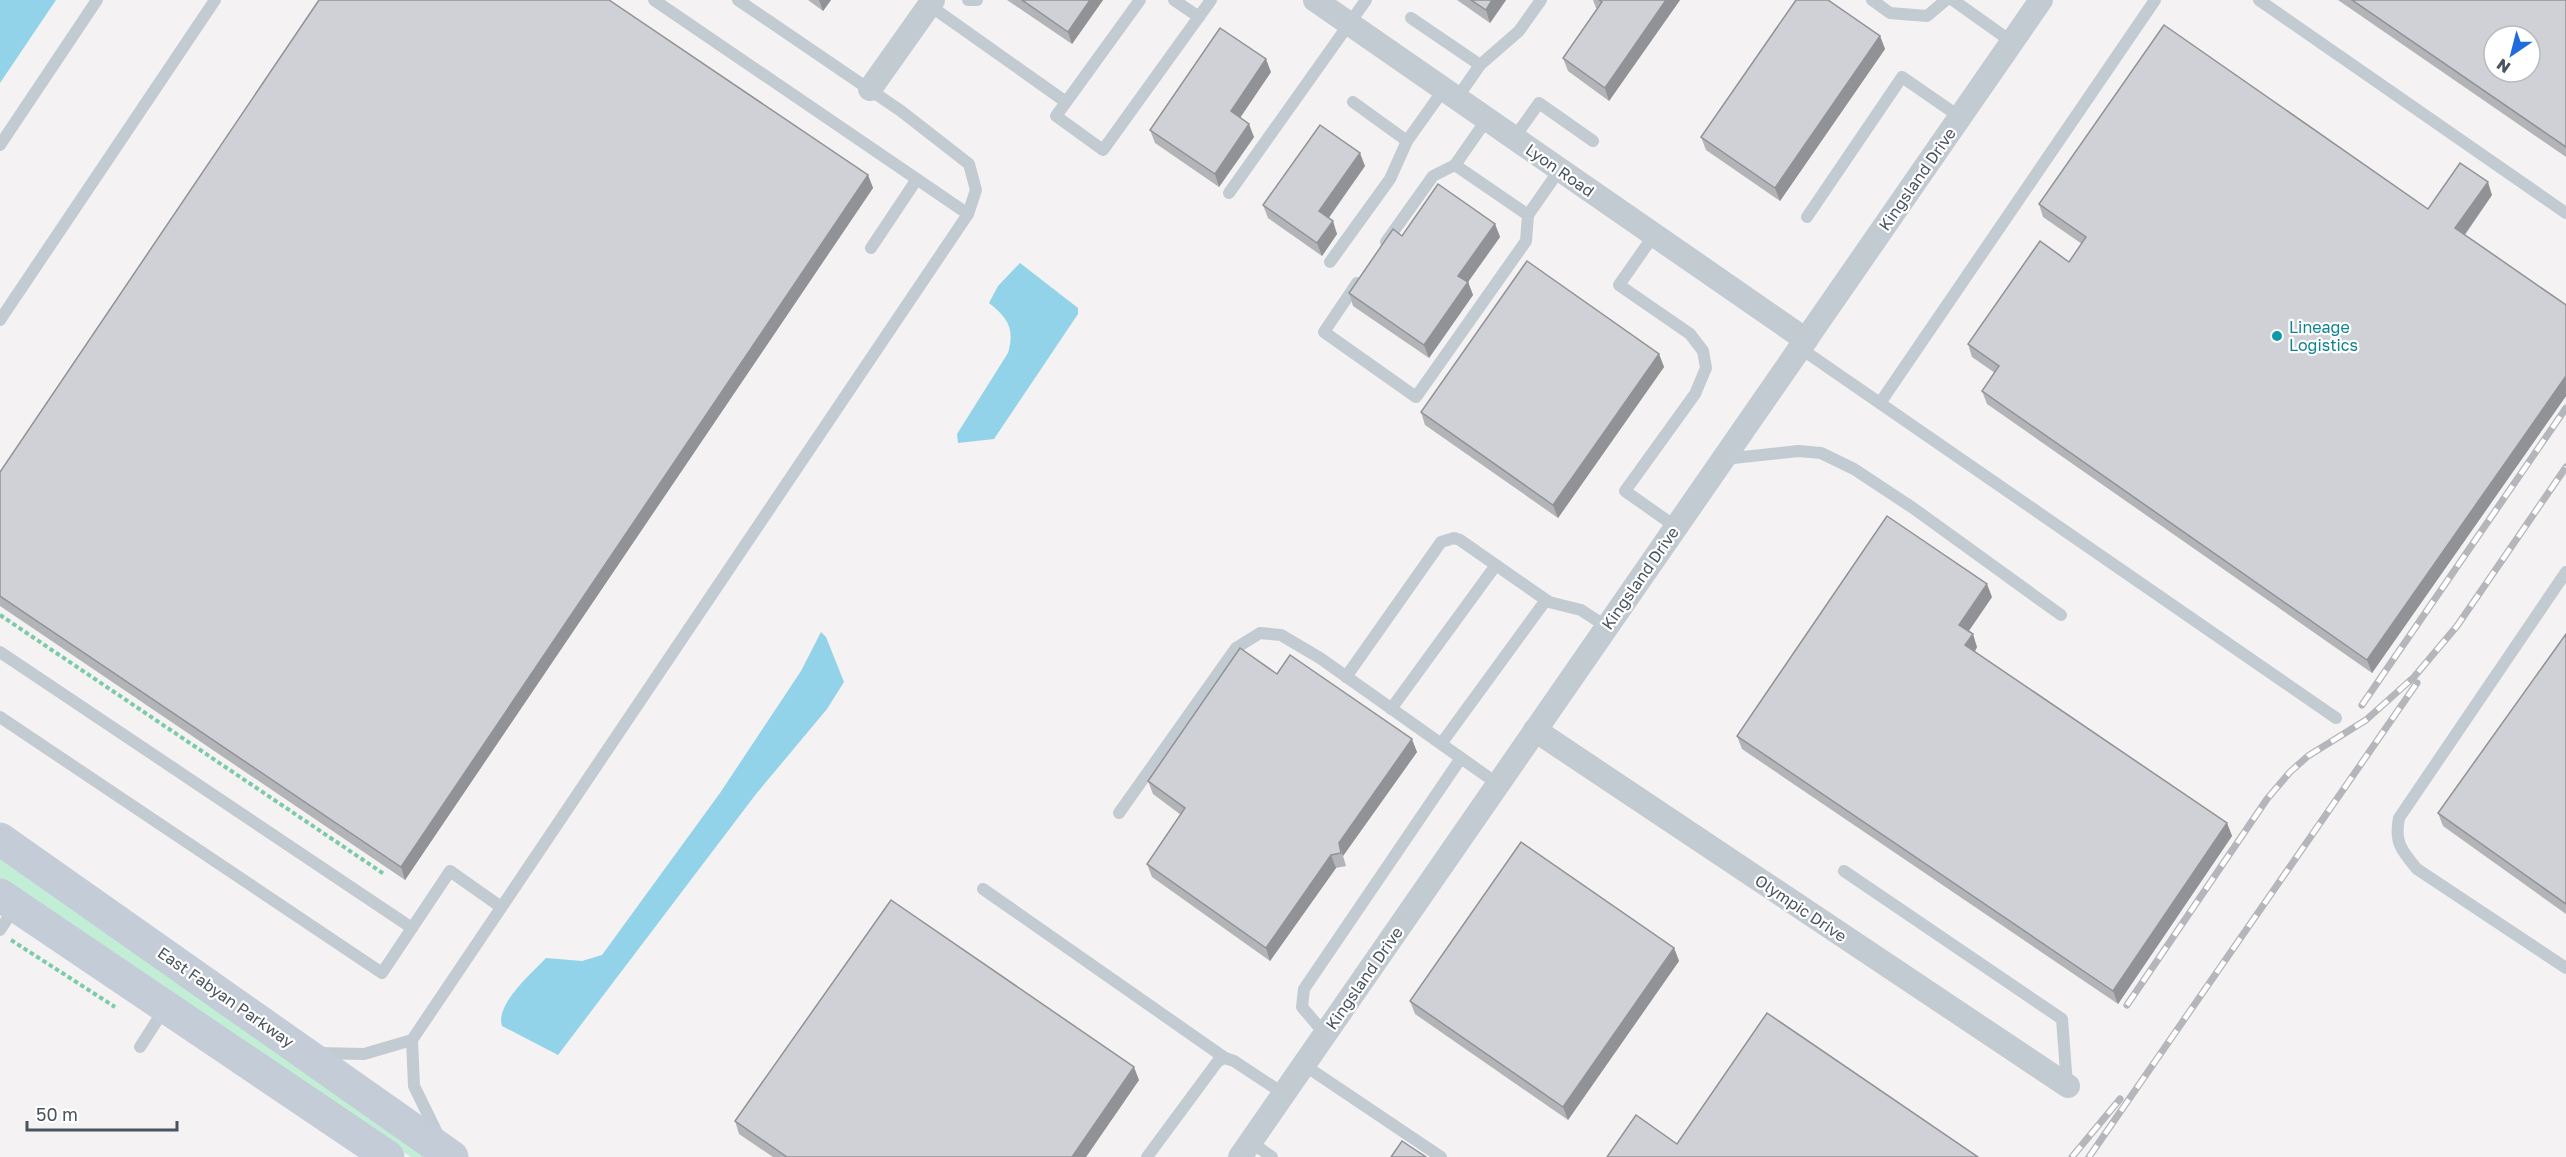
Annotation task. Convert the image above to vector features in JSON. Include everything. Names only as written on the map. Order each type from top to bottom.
[{"type":"main road","name":"East Fabyan Parkway","points":[[0,839],[451,1156]]},
{"type":"main road","points":[[5,910],[166,1007],[388,1157]]},
{"type":"street","name":"Lyon Road","points":[[1315,0],[1654,235],[1803,344]]},
{"type":"street","name":"Kingsland Drive","points":[[1245,1150],[2041,0]]},
{"type":"street","points":[[870,89],[931,3]]},
{"type":"street","name":"Olympic Drive","points":[[1535,730],[2068,1086]]},
{"type":"lane","points":[[0,145],[98,0]]},
{"type":"lane","points":[[0,320],[215,0]]},
{"type":"lane","points":[[654,0],[968,214]]},
{"type":"lane","points":[[451,1156],[427,1116],[414,1086],[412,1040],[968,214],[976,190],[969,164],[870,89],[738,0]]},
{"type":"lane","points":[[968,0],[977,0]]},
{"type":"lane","points":[[1140,0],[1056,116],[1103,150],[1211,0]]},
{"type":"lane","points":[[1174,0],[1199,17]]},
{"type":"lane","points":[[1229,193],[1366,0]]},
{"type":"lane","points":[[1330,262],[1390,178],[1407,141],[1450,94],[1519,31],[1541,0]]},
{"type":"lane","points":[[1872,0],[1890,13],[1927,16],[1946,0]]},
{"type":"lane","points":[[1953,0],[2012,42]]},
{"type":"lane","points":[[1880,403],[2155,0]]},
{"type":"lane","points":[[2259,0],[2566,213]]},
{"type":"lane","points":[[931,3],[1066,102]]},
{"type":"lane","points":[[1411,18],[1480,65]]},
{"type":"lane","points":[[1807,217],[1902,77],[1960,117]]},
{"type":"lane","points":[[1353,102],[1407,141]]},
{"type":"lane","points":[[1514,138],[1539,103],[1593,141]]},
{"type":"lane","points":[[1378,254],[1433,176],[1455,165],[1487,119]]},
{"type":"lane","points":[[1455,165],[1528,215]]},
{"type":"lane","points":[[1365,273],[1323,332],[1416,397],[1526,241],[1528,215],[1560,169]]},
{"type":"lane","points":[[871,248],[918,179]]},
{"type":"lane","points":[[1654,235],[1619,285],[1690,334],[1703,351],[1706,368],[1695,394],[1625,491],[1676,527]]},
{"type":"lane","points":[[1803,344],[1880,403],[2336,718]]},
{"type":"lane","points":[[1723,459],[1798,451],[1821,453],[1854,469],[1913,507],[2061,615]]},
{"type":"lane","points":[[1346,677],[1441,542],[1454,538],[1546,600],[1581,610],[1607,627]]},
{"type":"lane","points":[[1392,709],[1496,565]]},
{"type":"lane","points":[[2566,572],[2399,818],[2396,834],[2401,850],[2417,869],[2566,968]]},
{"type":"lane","points":[[1441,744],[1546,600]]},
{"type":"lane","points":[[1119,813],[1236,648],[1260,633],[1281,635],[1320,658],[1498,784]]},
{"type":"lane","points":[[0,652],[412,928]]},
{"type":"lane","points":[[0,717],[382,972],[450,871],[501,907]]},
{"type":"lane","points":[[1325,1034],[1302,1007],[1304,989],[1461,758]]},
{"type":"lane","points":[[1844,871],[2062,1019],[2068,1086]]},
{"type":"lane","points":[[983,889],[1225,1058],[1234,1061],[1284,1094]]},
{"type":"lane","points":[[140,1047],[166,1007]]},
{"type":"lane","points":[[303,1052],[363,1054],[412,1040]]},
{"type":"lane","points":[[1147,1157],[1210,1069],[1225,1058]]},
{"type":"lane","points":[[1304,1065],[1441,1157]]},
{"type":"lane","points":[[1245,1150],[1272,1157]]},
{"type":"path","points":[[0,615],[384,874]]},
{"type":"path","points":[[18,944],[123,1012]]},
{"type":"green space","points":[[0,855],[429,1157],[411,1157],[0,879]]},
{"type":"water","points":[[0,0],[56,0],[0,83]]},
{"type":"water","points":[[1020,263],[1078,308],[1078,314],[994,439],[958,443],[957,434],[1008,353],[1011,337],[1008,325],[1001,314],[989,303],[998,286]]},
{"type":"water","points":[[821,632],[826,637],[844,682],[827,709],[756,794],[558,1055],[502,1026],[501,1017],[509,999],[546,958],[582,961],[602,955],[720,793],[801,671]]},
{"type":"building","points":[[319,0],[609,0],[868,175],[401,867],[0,596],[0,472]]},
{"type":"building","points":[[1022,0],[1090,0],[1068,32]]},
{"type":"building","points":[[1471,0],[1492,0],[1486,10]]},
{"type":"building","points":[[1599,0],[1666,0],[1605,88],[1563,58],[1602,2]]},
{"type":"building","points":[[1796,0],[1828,0],[1880,36],[1775,188],[1701,137]]},
{"type":"building","points":[[2352,0],[2566,0],[2566,147]]},
{"type":"building","name":"Lineage Logistics","points":[[2164,25],[2428,209],[2460,163],[2488,182],[2455,228],[2566,305],[2566,376],[2367,660],[1982,391],[1999,366],[1968,344],[2040,241],[2069,262],[2086,237],[2039,204]]},
{"type":"building","points":[[1220,28],[1266,59],[1231,111],[1249,124],[1215,174],[1150,130]]},
{"type":"building","points":[[1320,125],[1360,153],[1319,211],[1333,221],[1317,243],[1263,205]]},
{"type":"building","points":[[1438,184],[1495,224],[1458,276],[1468,282],[1424,345],[1349,293],[1393,229],[1402,236]]},
{"type":"building","points":[[1527,261],[1659,354],[1553,505],[1421,412]]},
{"type":"building","points":[[1887,516],[1987,584],[1959,625],[1973,634],[1965,645],[2227,823],[2113,991],[1737,736]]},
{"type":"building","points":[[2566,634],[2566,904],[2438,813]]},
{"type":"building","points":[[1240,648],[1277,674],[1290,655],[1412,739],[1339,843],[1341,853],[1331,855],[1266,948],[1147,864],[1185,808],[1148,781]]},
{"type":"building","points":[[1521,842],[1674,948],[1563,1107],[1410,1001]]},
{"type":"building","points":[[891,900],[1134,1067],[1072,1157],[787,1157],[735,1121]]},
{"type":"building","points":[[1767,1013],[1978,1157],[1607,1157],[1636,1115],[1677,1144]]},
{"type":"building","points":[[1402,1141],[1426,1157],[1391,1157]]},
{"type":"railway","points":[[2362,705],[2566,408]]},
{"type":"railway","points":[[2127,1005],[2267,799],[2290,772],[2308,756],[2366,720],[2414,677],[2457,626],[2566,467]]},
{"type":"railway","points":[[2089,1157],[2417,683]]},
{"type":"railway","points":[[2072,1157],[2120,1099]]},
{"type":"place","name":"Lineage Logistics","points":[[2277,336]]}]
